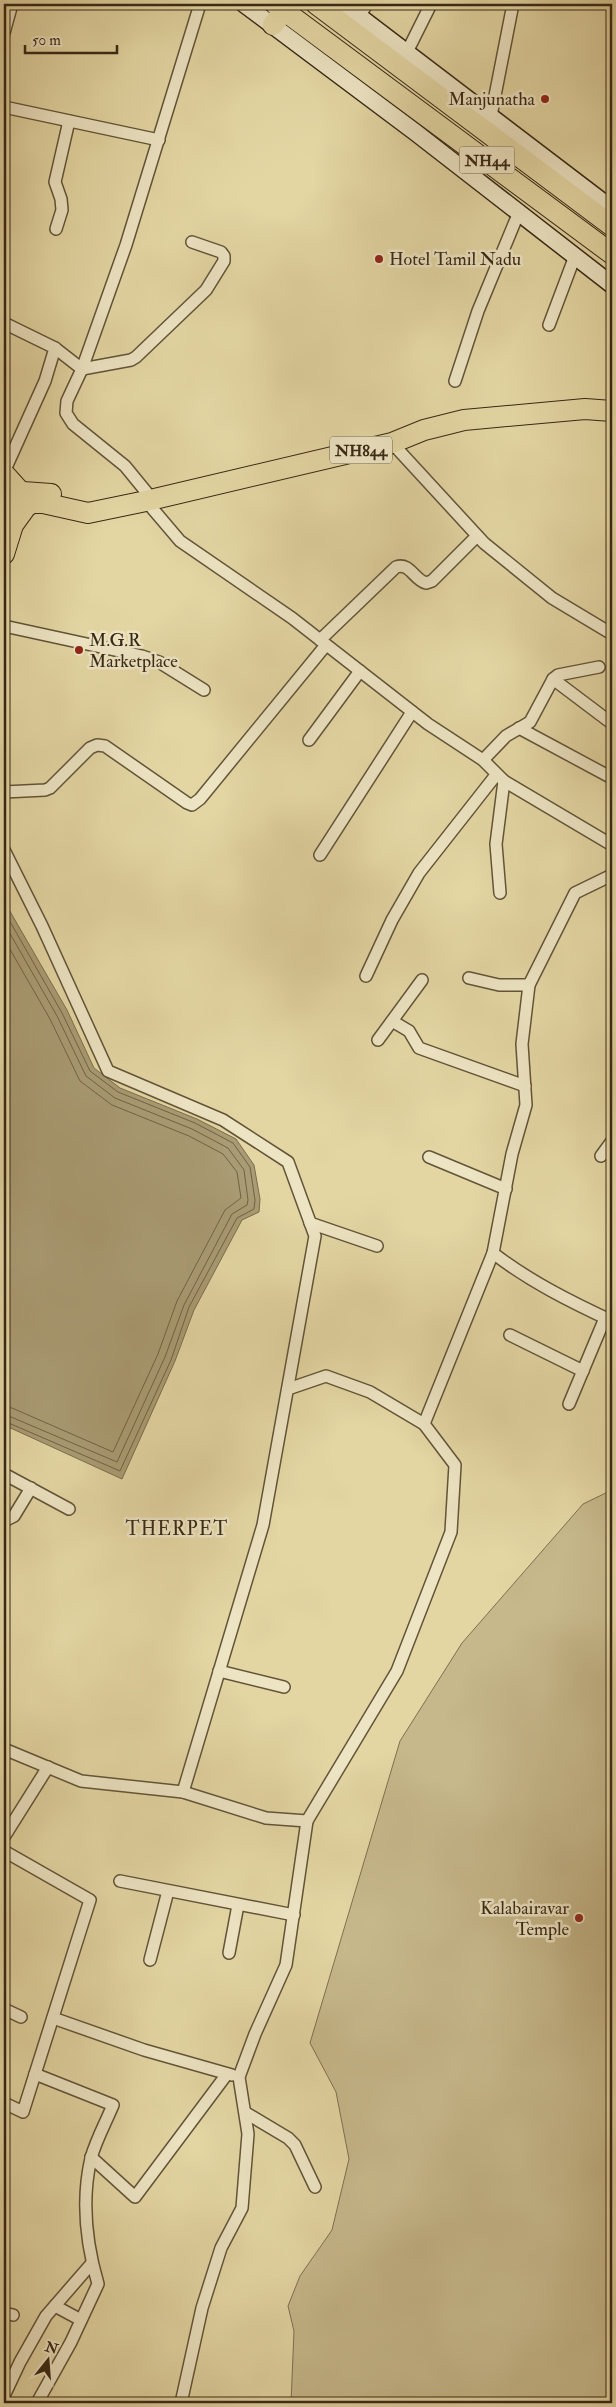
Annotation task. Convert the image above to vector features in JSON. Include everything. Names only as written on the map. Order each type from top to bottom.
[{"type":"highway","name":"NH44","points":[[316,4],[612,226]]},
{"type":"highway","name":"NH44","points":[[278,11],[612,254]]},
{"type":"highway","name":"NH844","points":[[28,497],[43,503],[88,512],[149,500],[392,443],[424,430],[464,420],[584,409],[612,411]]},
{"type":"highway","points":[[4,554],[7,518],[26,507],[28,497]]},
{"type":"main road","points":[[4,472],[28,497]]},
{"type":"street","points":[[4,33],[12,4]]},
{"type":"street","points":[[200,4],[126,245],[82,369],[67,401],[66,412],[73,424],[125,466],[180,541],[248,587],[323,642],[412,712],[483,760],[500,778],[612,845]]},
{"type":"street","points":[[244,4],[278,11],[519,212],[612,285]]},
{"type":"street","points":[[343,4],[364,10],[407,52],[612,209]]},
{"type":"street","points":[[407,52],[431,4]]},
{"type":"street","points":[[491,116],[513,4]]},
{"type":"street","points":[[4,107],[159,140]]},
{"type":"street","points":[[56,229],[62,210],[55,182],[68,121]]},
{"type":"street","points":[[456,380],[478,311],[519,212]]},
{"type":"street","points":[[4,323],[55,348],[82,369],[131,360],[206,290],[224,261],[224,256],[221,252],[192,242]]},
{"type":"street","points":[[548,325],[575,256]]},
{"type":"street","points":[[4,472],[44,381],[55,348]]},
{"type":"street","points":[[392,443],[477,536],[552,598],[612,634]]},
{"type":"street","points":[[4,792],[45,790],[50,788],[90,748],[97,745],[105,746],[187,804],[196,803],[260,727],[323,642],[396,567],[401,565],[408,567],[421,582],[432,581],[477,536]]},
{"type":"street","points":[[4,626],[142,656],[159,662],[204,690]]},
{"type":"street","points":[[483,760],[506,736],[530,722],[553,679],[558,674],[599,666]]},
{"type":"street","points":[[309,740],[360,671]]},
{"type":"street","points":[[553,679],[610,722]]},
{"type":"street","points":[[320,855],[412,712]]},
{"type":"street","points":[[519,728],[612,778]]},
{"type":"street","points":[[500,778],[496,844],[500,893]]},
{"type":"street","points":[[366,976],[392,920],[419,873],[500,778]]},
{"type":"street","points":[[4,850],[42,926],[108,1071],[223,1120],[288,1162],[315,1236],[263,1525],[183,1792]]},
{"type":"street","points":[[424,1424],[493,1252],[526,1105],[522,1044],[529,985],[575,893],[612,876]]},
{"type":"street","points":[[469,978],[499,985],[529,985]]},
{"type":"street","points":[[378,1040],[422,980]]},
{"type":"street","points":[[392,1021],[409,1031],[419,1048],[525,1086]]},
{"type":"street","points":[[601,1156],[612,1141]]},
{"type":"street","points":[[429,1158],[506,1189]]},
{"type":"street","points":[[310,1223],[377,1246]]},
{"type":"street","points":[[493,1252],[511,1267],[609,1320],[583,1370],[569,1404]]},
{"type":"street","points":[[510,1335],[583,1370]]},
{"type":"street","points":[[182,2403],[202,2308],[221,2248],[242,2208],[248,2134],[239,2077],[255,2034],[286,1965],[307,1821],[397,1671],[451,1532],[455,1464],[424,1424],[370,1392],[326,1376],[288,1389]]},
{"type":"street","points":[[4,1474],[69,1509]]},
{"type":"street","points":[[4,1521],[14,1516],[31,1488]]},
{"type":"street","points":[[219,1671],[284,1687]]},
{"type":"street","points":[[4,1749],[81,1781],[183,1792],[266,1818],[307,1821]]},
{"type":"street","points":[[4,1836],[48,1768]]},
{"type":"street","points":[[4,1851],[90,1900],[23,2112],[4,2103]]},
{"type":"street","points":[[120,1881],[294,1915]]},
{"type":"street","points":[[150,1960],[168,1891]]},
{"type":"street","points":[[229,1953],[238,1905]]},
{"type":"street","points":[[4,2009],[21,2017]]},
{"type":"street","points":[[53,2018],[144,2050],[239,2077]]},
{"type":"street","points":[[35,2074],[113,2104],[92,2157],[85,2215],[92,2263],[98,2284],[37,2403]]},
{"type":"street","points":[[92,2157],[135,2197],[227,2074]]},
{"type":"street","points":[[246,2113],[288,2138],[295,2146],[315,2187]]},
{"type":"street","points":[[4,2396],[20,2362],[46,2316],[92,2263]]},
{"type":"street","points":[[55,2306],[81,2320]]},
{"type":"shaded area","points":[[612,1490],[612,2403],[291,2403],[294,2331],[288,2306],[300,2276],[332,2230],[349,2159],[336,2092],[310,2043],[400,1741],[462,1643],[583,1504]]},
{"type":"water","points":[[4,901],[67,1010],[94,1068],[120,1088],[197,1119],[236,1139],[254,1165],[260,1199],[259,1212],[242,1220],[194,1310],[175,1361],[122,1479],[4,1425]]},
{"type":"place","name":"Manjunatha","points":[[545,99]]},
{"type":"place","name":"Hotel Tamil Nadu","points":[[379,259]]},
{"type":"place","name":"M.G.R Marketplace","points":[[79,650]]},
{"type":"place","name":"Kalabairavar Temple","points":[[579,1918]]},
{"type":"district","name":"THERPET","points":[[177,1528]]}]
